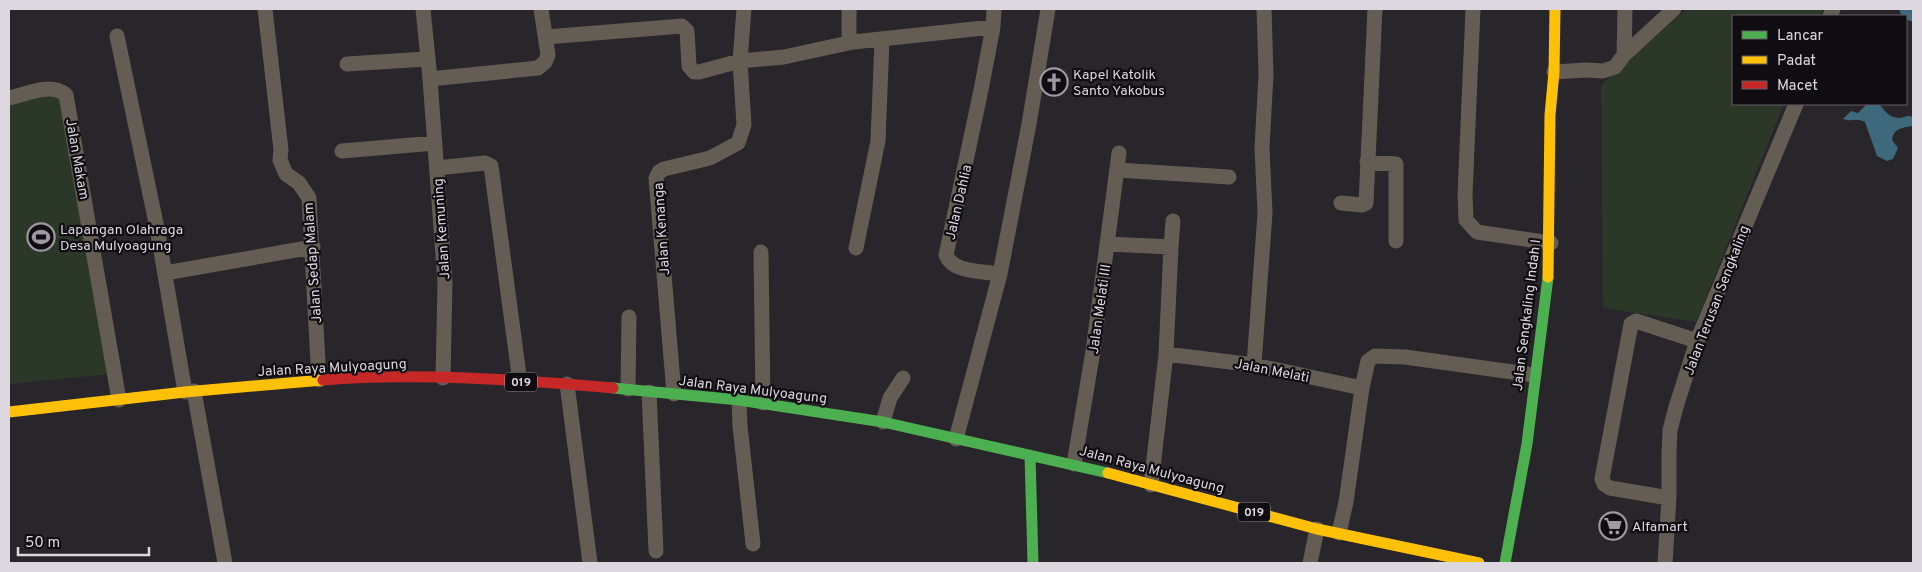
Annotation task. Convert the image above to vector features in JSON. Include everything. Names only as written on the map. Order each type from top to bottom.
[{"type":"main road","name":"Jalan Sengkaling Indah I","points":[[1505,563],[1527,444],[1534,375],[1550,270],[1550,115],[1554,72],[1555,9]]},
{"type":"main road","name":"Jalan Raya Mulyoagung","points":[[9,412],[189,392],[361,377],[443,378],[568,384],[739,400],[882,422],[1074,464],[1317,529],[1479,563]]},
{"type":"main road","points":[[1030,455],[1033,563]]},
{"type":"street","name":"Jalan Sedap Malam","points":[[265,9],[281,150],[280,160],[286,174],[299,183],[309,198],[319,380]]},
{"type":"street","name":"Jalan Kemuning","points":[[423,9],[445,282],[443,378]]},
{"type":"street","points":[[430,79],[538,68],[545,62],[548,55],[542,9]]},
{"type":"street","name":"Jalan Kenanga","points":[[674,394],[656,178],[659,172],[664,169],[710,158],[738,143],[744,125],[740,61],[744,9]]},
{"type":"street","points":[[849,9],[849,43]]},
{"type":"street","name":"Jalan Dahlia","points":[[994,9],[993,27],[946,255],[948,261],[962,268],[1000,274]]},
{"type":"street","points":[[956,439],[1000,274],[1029,124],[1048,9]]},
{"type":"street","points":[[1254,365],[1265,213],[1262,148],[1266,74],[1264,9]]},
{"type":"street","points":[[1341,204],[1365,205],[1375,9]]},
{"type":"street","points":[[1473,9],[1465,195],[1466,220],[1477,232],[1551,243]]},
{"type":"street","points":[[1624,54],[1625,9]]},
{"type":"street","points":[[1554,72],[1604,71],[1615,67],[1624,54],[1674,9]]},
{"type":"street","points":[[546,37],[679,26],[687,31],[689,66],[694,72],[699,72],[740,61],[784,56],[849,43],[993,27]]},
{"type":"street","points":[[116,36],[146,171],[165,273],[225,563]]},
{"type":"street","points":[[856,248],[878,141],[882,40]]},
{"type":"street","points":[[347,64],[428,59]]},
{"type":"street","name":"Jalan Makam","points":[[9,98],[52,88],[60,90],[66,95],[119,400]]},
{"type":"street","name":"Jalan Terusan Sengkaling","points":[[1665,563],[1669,498],[1670,430],[1697,341],[1796,105]]},
{"type":"street","points":[[342,150],[434,143]]},
{"type":"street","name":"Jalan Melati III","points":[[1074,464],[1093,352],[1119,153]]},
{"type":"street","points":[[1368,162],[1396,164],[1396,240]]},
{"type":"street","points":[[437,168],[485,163],[491,166],[520,382]]},
{"type":"street","points":[[1117,170],[1229,178]]},
{"type":"street","points":[[1151,485],[1166,354],[1173,221]]},
{"type":"street","points":[[1108,244],[1171,247]]},
{"type":"street","points":[[165,273],[313,247]]},
{"type":"street","points":[[761,252],[763,403]]},
{"type":"street","points":[[628,389],[629,317]]},
{"type":"street","points":[[1669,498],[1610,488],[1604,484],[1602,479],[1631,324],[1636,321],[1697,341]]},
{"type":"street","name":"Jalan Melati","points":[[1166,354],[1254,365],[1362,388]]},
{"type":"street","points":[[1339,533],[1346,502],[1362,388],[1368,361],[1375,356],[1405,357],[1534,375]]},
{"type":"street","points":[[882,422],[890,398],[903,378]]},
{"type":"street","points":[[568,384],[590,563]]},
{"type":"street","points":[[649,392],[656,551]]},
{"type":"street","points":[[739,400],[740,426],[753,544]]},
{"type":"street","points":[[1310,563],[1317,529]]},
{"type":"green space","points":[[1687,9],[1823,9],[1820,15],[1732,15],[1732,105],[1784,105],[1696,322],[1603,308],[1601,85]]},
{"type":"green space","name":"Lapangan Olahraga Desa Mulyoagung","points":[[56,94],[62,97],[110,374],[9,384],[9,102]]},
{"type":"water","points":[[1866,105],[1880,105],[1892,117],[1913,117],[1912,126],[1899,129],[1893,136],[1892,140],[1898,148],[1893,159],[1887,161],[1877,156],[1865,122],[1843,119],[1851,111],[1858,113]]},
{"type":"waterway","points":[[1909,9],[1913,12]]},
{"type":"traffic: fast","points":[[1505,563],[1527,444],[1548,277]]},
{"type":"traffic: fast","points":[[613,388],[739,400],[883,422],[1108,473]]},
{"type":"traffic: fast","points":[[1030,455],[1033,563]]},
{"type":"traffic: slow","points":[[1548,277],[1550,115],[1554,72],[1555,9]]},
{"type":"traffic: slow","points":[[9,412],[185,392],[323,380]]},
{"type":"traffic: slow","points":[[1108,473],[1317,529],[1479,563]]},
{"type":"traffic: jam","points":[[323,380],[431,377],[613,388]]},
{"type":"place","name":"Kapel Katolik Santo Yakobus","points":[[1054,82]]},
{"type":"place","name":"Lapangan Olahraga Desa Mulyoagung","points":[[41,237]]},
{"type":"place","name":"Alfamart","points":[[1613,526]]}]
